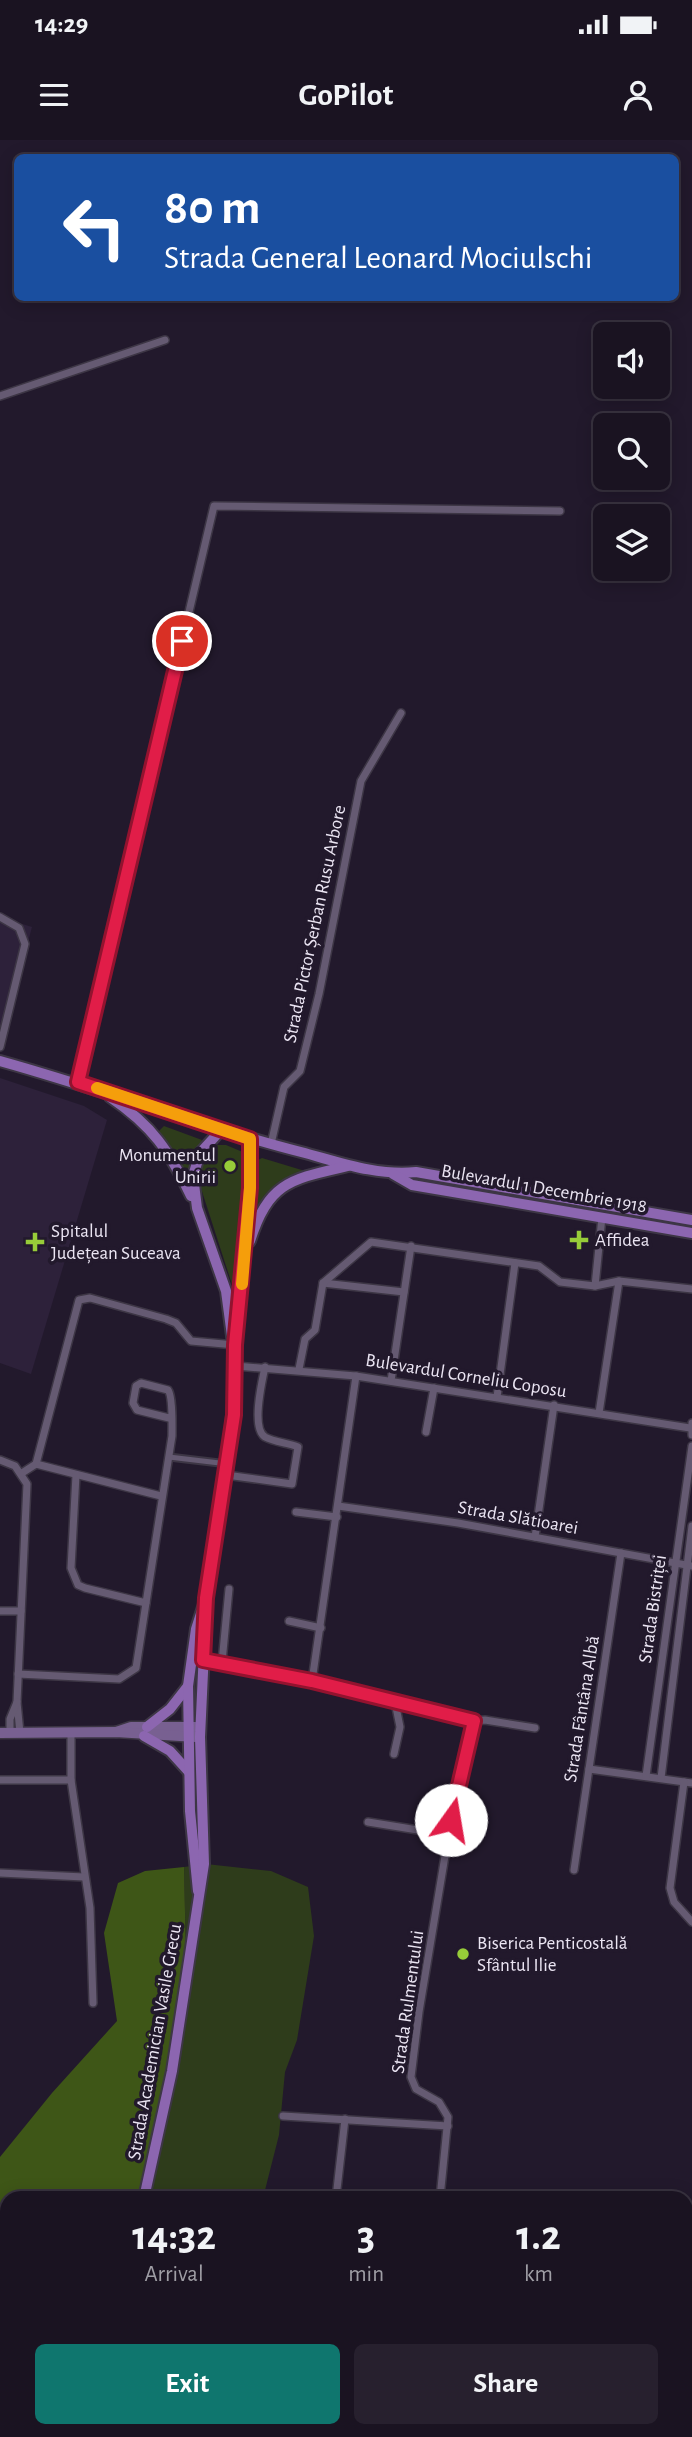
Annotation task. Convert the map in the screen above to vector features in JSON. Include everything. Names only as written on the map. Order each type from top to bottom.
[{"type":"main road","name":"Bulevardul 1 Decembrie 1918","points":[[0,1060],[97,1088],[250,1139],[352,1166],[393,1174],[416,1172],[692,1220]]},
{"type":"main road","points":[[97,1088],[154,1132],[175,1163],[197,1208],[226,1291],[235,1345],[234,1415],[206,1598]]},
{"type":"main road","points":[[197,1208],[194,1167],[200,1153],[221,1130]]},
{"type":"main road","points":[[235,1345],[245,1257],[250,1139]]},
{"type":"main road","points":[[245,1257],[263,1208],[282,1186],[296,1178],[352,1166]]},
{"type":"main road","name":"Bulevardul 1 Decembrie 1918","points":[[393,1174],[412,1185],[692,1233]]},
{"type":"main road","name":"Strada Academician Vasile Grecu","points":[[146,2191],[172,2071],[204,1864],[200,1732],[206,1598]]},
{"type":"main road","name":"Strada Academician Vasile Grecu","points":[[198,1891],[189,1772],[188,1686],[196,1629],[206,1598]]},
{"type":"main road","points":[[146,1731],[170,1709],[188,1686]]},
{"type":"main road","points":[[10,1733],[116,1732],[131,1727],[146,1731],[200,1732]]},
{"type":"main road","points":[[146,1731],[189,1772]]},
{"type":"street","points":[[0,396],[165,340]]},
{"type":"street","points":[[78,1082],[214,506],[560,511]]},
{"type":"street","name":"Strada Pictor Șerban Rusu Arbore","points":[[271,1144],[284,1087],[300,1070],[319,994],[361,781],[401,713]]},
{"type":"street","points":[[0,917],[19,928],[25,944],[0,1047]]},
{"type":"street","points":[[595,1286],[603,1217]]},
{"type":"street","points":[[299,1369],[305,1339],[314,1330],[323,1283],[371,1242],[546,1268],[560,1282],[595,1286],[619,1281],[692,1289]]},
{"type":"street","points":[[391,1381],[411,1246]]},
{"type":"street","points":[[497,1397],[515,1264]]},
{"type":"street","points":[[599,1413],[619,1281]]},
{"type":"street","points":[[323,1283],[404,1292]]},
{"type":"street","points":[[22,1473],[36,1464],[79,1300],[90,1298],[166,1319],[180,1327],[185,1337],[198,1344],[235,1345]]},
{"type":"street","name":"Bulevardul Corneliu Coposu","points":[[236,1366],[299,1369],[356,1376],[554,1405],[691,1429]]},
{"type":"street","points":[[169,1457],[292,1484],[298,1447],[264,1437],[259,1429],[260,1391],[265,1367]]},
{"type":"street","points":[[312,1681],[356,1376]]},
{"type":"street","points":[[18,1674],[119,1679],[136,1668],[169,1457],[172,1398],[167,1390],[141,1383],[134,1389],[132,1404],[137,1409],[169,1418]]},
{"type":"street","points":[[426,1432],[434,1388]]},
{"type":"street","points":[[535,1537],[554,1405]]},
{"type":"street","name":"Strada Bistriței","points":[[646,1776],[692,1446]]},
{"type":"street","points":[[0,1460],[22,1473],[27,1491],[17,1702],[10,1733]]},
{"type":"street","points":[[36,1464],[161,1496]]},
{"type":"street","points":[[76,1475],[71,1568],[73,1578],[85,1588],[146,1602]]},
{"type":"street","name":"Strada Slătioarei","points":[[338,1506],[535,1537],[690,1566]]},
{"type":"street","points":[[296,1512],[337,1517]]},
{"type":"street","name":"Strada Bistriței","points":[[661,1778],[690,1566],[692,1526]]},
{"type":"street","name":"Strada Fântâna Albă","points":[[574,1870],[621,1553]]},
{"type":"street","points":[[222,1662],[229,1590]]},
{"type":"street","points":[[0,1611],[21,1611]]},
{"type":"street","points":[[289,1621],[321,1628]]},
{"type":"street","points":[[203,1660],[312,1681],[474,1721],[535,1728]]},
{"type":"street","points":[[394,1754],[400,1727],[395,1702]]},
{"type":"street","name":"Strada Rulmentului","points":[[448,2126],[443,2108],[416,2089],[411,2077],[419,2012],[449,1835],[474,1721]]},
{"type":"street","points":[[71,1733],[71,1780],[90,1908],[93,2003]]},
{"type":"street","points":[[589,1769],[688,1782],[670,1888],[674,1902],[692,1922]]},
{"type":"street","points":[[0,1780],[71,1780]]},
{"type":"street","points":[[368,1822],[449,1835]]},
{"type":"street","points":[[0,1873],[84,1877]]},
{"type":"street","points":[[283,2116],[448,2126],[441,2191]]},
{"type":"street","points":[[337,2191],[345,2119]]},
{"type":"shaded area","points":[[0,917],[32,927],[0,1047]]},
{"type":"shaded area","name":"Spitalul Județean Suceava","points":[[0,1078],[84,1106],[107,1120],[31,1374],[0,1363]]},
{"type":"green space","points":[[164,1126],[202,1140],[187,1173],[173,1152],[156,1134]]},
{"type":"green space","points":[[216,1145],[226,1145],[245,1153],[248,1163],[237,1300],[197,1176],[199,1162]]},
{"type":"green space","points":[[262,1158],[305,1171],[277,1185],[260,1208],[251,1228],[256,1161]]},
{"type":"green space","points":[[206,1864],[271,1871],[308,1887],[314,1936],[297,2040],[285,2072],[279,2135],[265,2191],[142,2191],[186,1958],[184,1867]]},
{"type":"green space","points":[[184,1867],[186,1958],[142,2191],[0,2191],[0,2157],[52,2093],[117,2021],[104,1933],[118,1883],[145,1871]]},
{"type":"slow traffic","points":[[97,1088],[250,1139],[250,1188],[242,1284]]},
{"type":"place","name":"Monumentul Unirii","points":[[230,1166]]},
{"type":"place","name":"Affidea","points":[[579,1240]]},
{"type":"place","name":"Spitalul Județean Suceava","points":[[35,1242]]},
{"type":"place","name":"Biserica Penticostală Sfântul Ilie","points":[[463,1954]]},
{"type":"route","points":[[182,641],[78,1082],[250,1139],[251,1167],[245,1257],[235,1345],[234,1415],[206,1598],[203,1660],[312,1681],[371,1698],[474,1721],[451,1820]]}]
